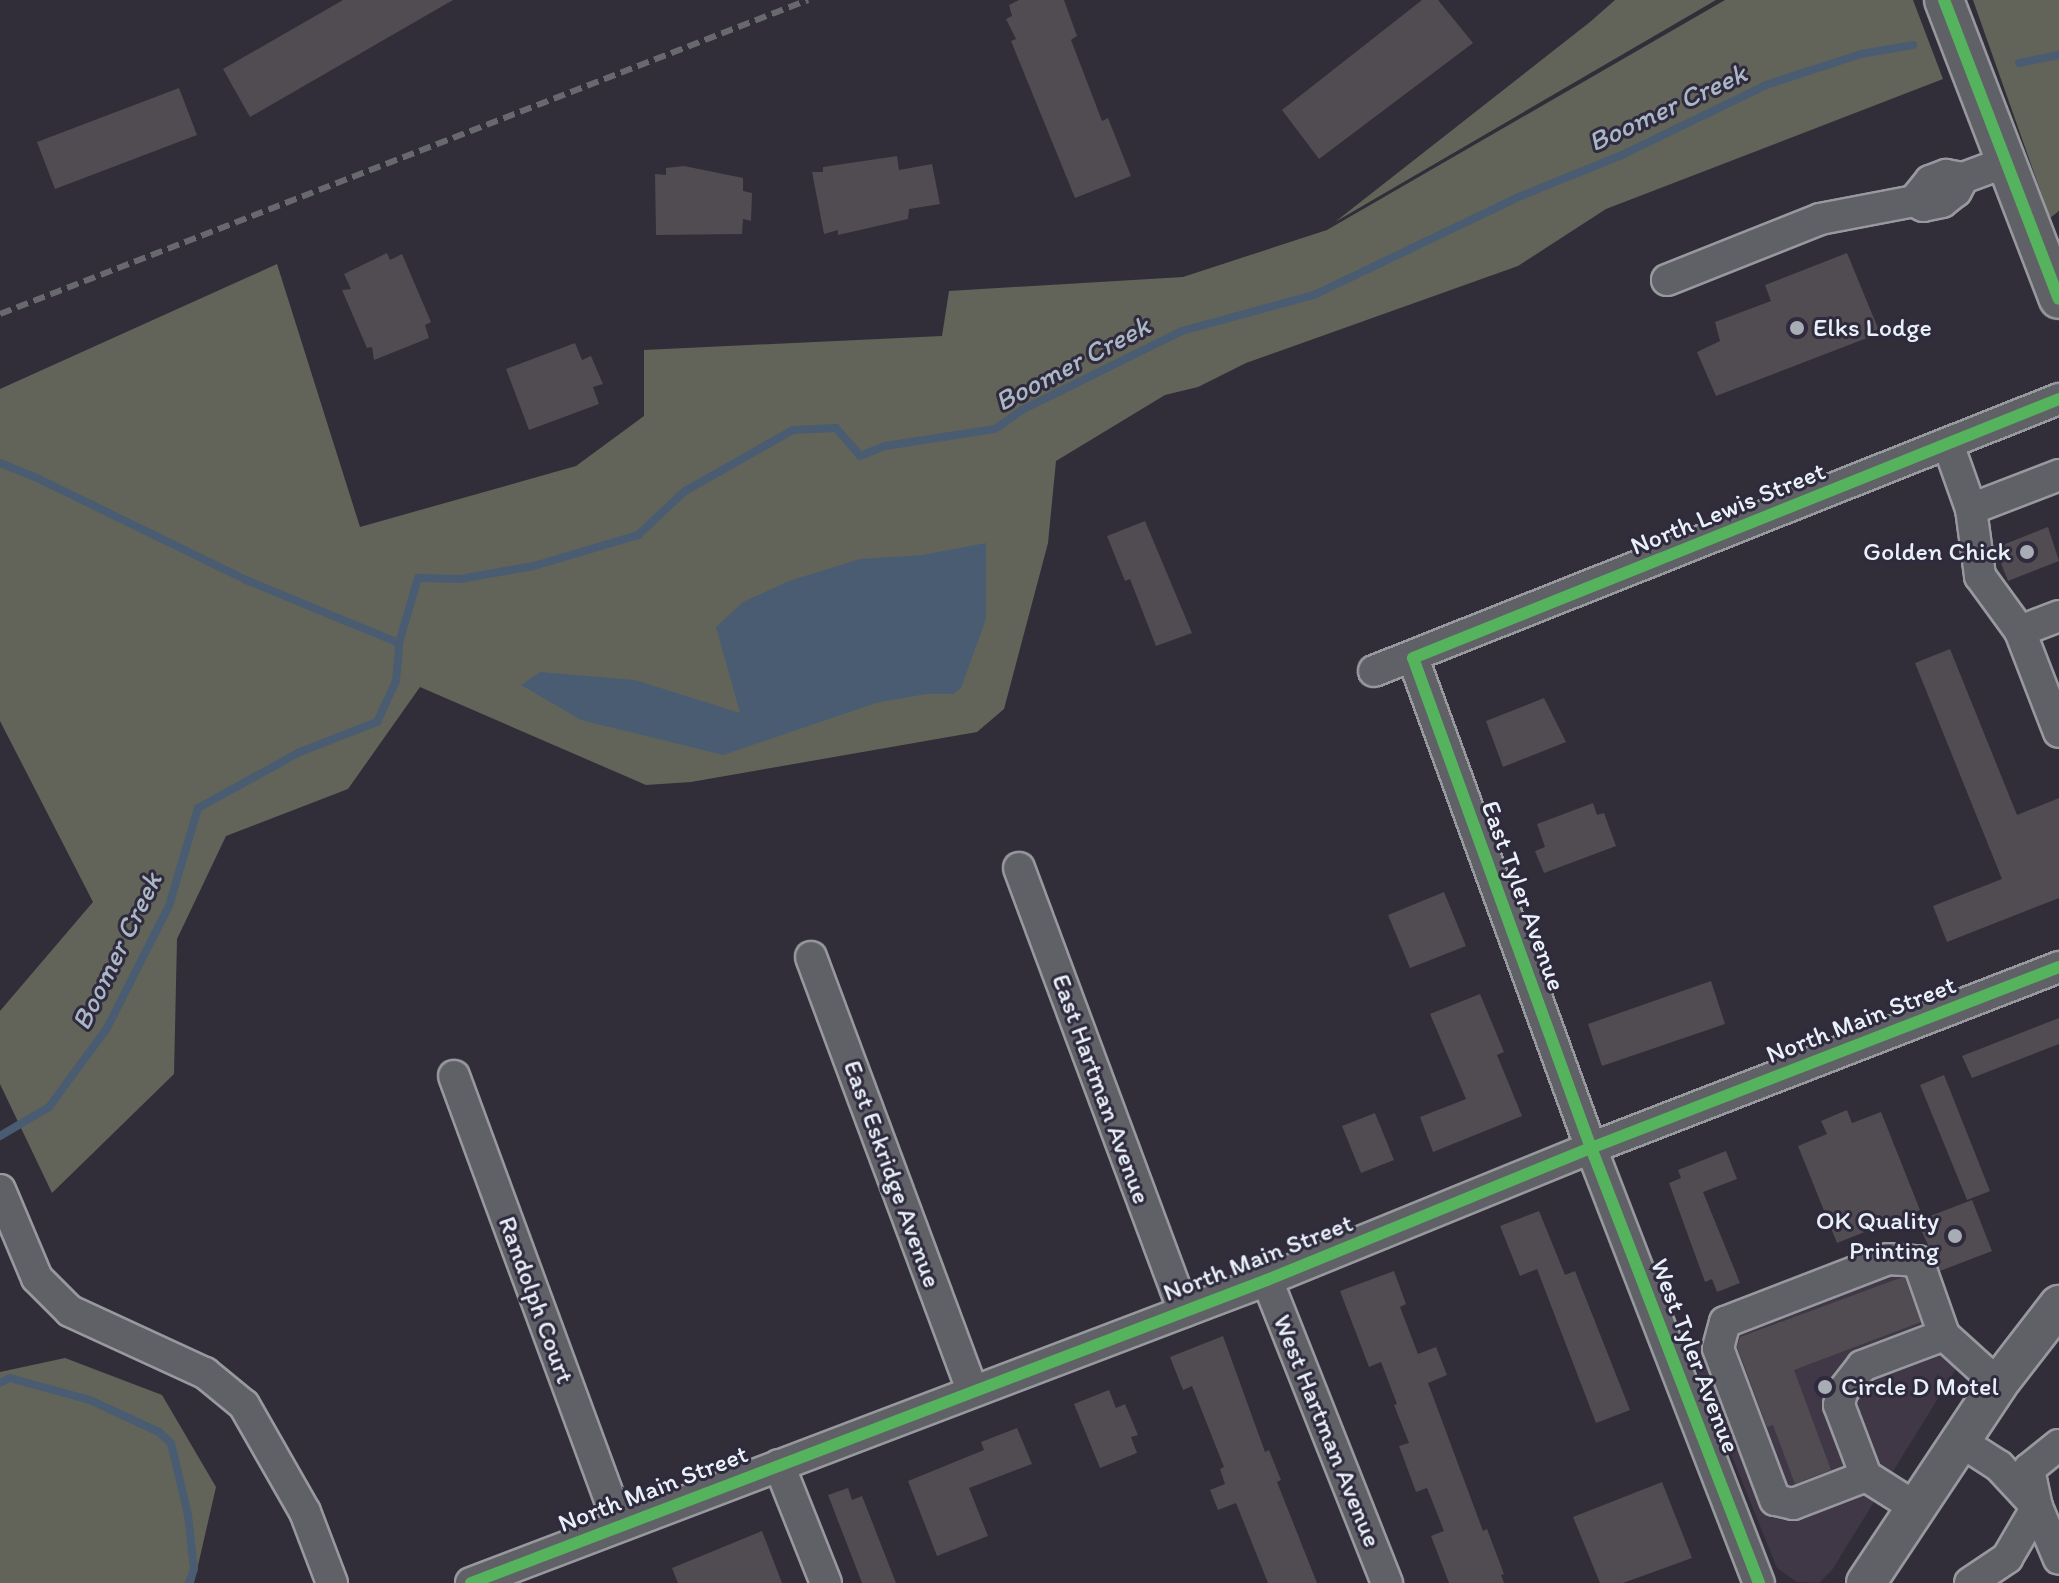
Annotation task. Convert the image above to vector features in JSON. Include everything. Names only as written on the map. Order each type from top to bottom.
[{"type":"main road","points":[[1944,0],[2006,162],[2050,247],[2059,299]]},
{"type":"main road","points":[[1865,1582],[1998,1384],[2059,1305]]},
{"type":"street","points":[[1667,280],[1820,219],[1914,201],[1930,181],[1946,175],[1963,178],[2006,162]]},
{"type":"street","name":"North Lewis Street","points":[[1413,658],[2059,399]]},
{"type":"street","points":[[1948,444],[1971,509],[1980,576],[2020,631],[2053,699],[2059,732]]},
{"type":"street","points":[[1971,509],[2059,475]]},
{"type":"street","points":[[2020,631],[2059,616]]},
{"type":"street","points":[[1374,671],[1413,658]]},
{"type":"street","name":"East Tyler Avenue","points":[[1413,658],[1591,1148]]},
{"type":"street","name":"East Hartman Avenue","points":[[1019,868],[1184,1311]]},
{"type":"street","name":"East Eskridge Avenue","points":[[811,957],[972,1391]]},
{"type":"street","name":"North Main Street","points":[[471,1583],[619,1524],[1267,1280],[1591,1148],[2059,967]]},
{"type":"street","name":"Randolph Court","points":[[454,1076],[619,1524]]},
{"type":"street","name":"West Tyler Avenue","points":[[1591,1148],[1760,1582]]},
{"type":"street","points":[[0,1190],[37,1278],[70,1311],[205,1373],[244,1405],[305,1512],[332,1583]]},
{"type":"street","points":[[1866,1476],[1793,1504],[1775,1500],[1718,1348],[1725,1322],[1888,1259],[1918,1261],[1944,1335],[1998,1384]]},
{"type":"street","name":"West Hartman Avenue","points":[[1267,1280],[1387,1583]]},
{"type":"street","points":[[1915,1507],[1866,1476],[1839,1405],[1842,1392],[1862,1366],[1944,1335]]},
{"type":"street","points":[[1960,1441],[1999,1466],[2037,1507]]},
{"type":"street","points":[[2059,1445],[2029,1469],[2037,1507],[2059,1559]]},
{"type":"street","points":[[779,1465],[826,1583]]},
{"type":"street","points":[[1970,1583],[2007,1558],[2037,1507]]},
{"type":"shaded area","points":[[1615,0],[1716,0],[1335,222],[1590,22]]},
{"type":"shaded area","points":[[1725,0],[1913,0],[1943,79],[1606,209],[1518,266],[1246,363],[1198,387],[1165,395],[1056,461],[1048,543],[1004,709],[977,732],[691,782],[646,785],[420,687],[348,789],[226,836],[177,939],[174,1074],[52,1193],[0,1084],[0,1011],[93,902],[0,721],[0,389],[277,264],[360,527],[576,466],[644,416],[644,350],[942,336],[949,291],[1183,277],[1327,230]]},
{"type":"shaded area","points":[[1973,0],[2059,0],[2059,211],[2050,218]]},
{"type":"shaded area","name":"Circle D Motel","points":[[1927,1255],[1966,1353],[1832,1570],[1819,1583],[1797,1582],[1777,1568],[1688,1347]]},
{"type":"shaded area","points":[[65,1358],[162,1395],[216,1487],[194,1583],[0,1583],[0,1372]]},
{"type":"water","points":[[986,543],[986,619],[961,688],[953,694],[926,694],[876,703],[723,755],[581,720],[521,685],[540,672],[635,680],[740,713],[716,627],[743,602],[789,581],[860,559],[922,555]]},
{"type":"building","points":[[343,0],[453,0],[250,117],[223,69]]},
{"type":"building","points":[[1019,0],[1064,0],[1077,36],[1071,40],[1102,121],[1108,118],[1131,176],[1075,198],[1011,41],[1016,39],[1006,19],[1012,16],[1009,5]]},
{"type":"building","points":[[1422,0],[1438,0],[1473,43],[1319,159],[1282,110]]},
{"type":"building","points":[[179,88],[197,135],[55,189],[37,142]]},
{"type":"building","points":[[897,156],[899,170],[932,164],[940,204],[909,209],[908,219],[838,235],[838,230],[824,234],[812,172],[823,172],[823,167]]},
{"type":"building","points":[[684,166],[743,178],[743,191],[752,193],[751,221],[743,219],[742,234],[656,235],[655,174],[666,175],[666,168]]},
{"type":"building","points":[[387,253],[390,260],[402,254],[431,322],[425,325],[429,338],[374,360],[372,347],[367,348],[342,290],[351,289],[344,274]]},
{"type":"building","name":"Elks Lodge","points":[[1847,253],[1880,333],[1716,396],[1697,352],[1720,341],[1715,322],[1771,301],[1765,285]]},
{"type":"building","points":[[575,343],[582,360],[591,356],[603,384],[593,387],[599,404],[529,430],[506,369]]},
{"type":"building","points":[[1145,521],[1192,633],[1156,646],[1130,579],[1125,581],[1107,536]]},
{"type":"building","name":"Golden Chick","points":[[2048,527],[2059,561],[2008,581],[1995,548]]},
{"type":"building","points":[[1950,649],[2017,815],[2059,798],[2059,898],[1947,942],[1933,906],[2002,879],[1915,663]]},
{"type":"building","points":[[1544,698],[1566,742],[1503,767],[1486,721]]},
{"type":"building","points":[[1593,803],[1597,815],[1604,813],[1616,846],[1544,873],[1535,851],[1545,847],[1537,824]]},
{"type":"building","points":[[1444,892],[1466,946],[1410,968],[1388,915]]},
{"type":"building","points":[[1711,981],[1725,1024],[1602,1066],[1588,1024]]},
{"type":"building","points":[[1480,994],[1504,1052],[1497,1055],[1522,1116],[1433,1152],[1420,1117],[1466,1099],[1430,1014]]},
{"type":"building","points":[[2059,1018],[2059,1044],[1972,1078],[1962,1056]]},
{"type":"building","points":[[1944,1075],[1990,1191],[1967,1200],[1920,1085]]},
{"type":"building","points":[[1847,1110],[1852,1123],[1881,1112],[1920,1210],[1837,1243],[1798,1146],[1827,1134],[1821,1121]]},
{"type":"building","points":[[1375,1113],[1394,1160],[1361,1173],[1342,1126]]},
{"type":"building","points":[[1726,1151],[1737,1179],[1703,1192],[1740,1283],[1717,1292],[1712,1279],[1705,1282],[1669,1183],[1681,1178],[1678,1170]]},
{"type":"building","name":"OK Quality Printing","points":[[1972,1200],[1992,1251],[1940,1271],[1917,1221]]},
{"type":"building","points":[[1539,1211],[1565,1275],[1575,1271],[1630,1410],[1596,1423],[1537,1269],[1520,1276],[1500,1226]]},
{"type":"building","points":[[1394,1271],[1406,1304],[1400,1307],[1418,1354],[1436,1347],[1447,1375],[1428,1383],[1483,1531],[1487,1529],[1504,1574],[1501,1575],[1504,1583],[1449,1583],[1431,1536],[1444,1531],[1427,1488],[1416,1492],[1399,1446],[1409,1443],[1394,1405],[1397,1404],[1381,1362],[1369,1367],[1340,1291]]},
{"type":"building","name":"Circle D Motel","points":[[1905,1278],[1921,1322],[1794,1370],[1831,1470],[1795,1484],[1773,1425],[1767,1427],[1737,1347],[1740,1337]]},
{"type":"building","points":[[1223,1336],[1265,1452],[1269,1450],[1281,1480],[1277,1482],[1317,1583],[1268,1583],[1236,1503],[1218,1510],[1210,1490],[1225,1484],[1220,1469],[1224,1467],[1192,1386],[1183,1390],[1170,1357]]},
{"type":"building","points":[[1109,1390],[1116,1408],[1125,1404],[1138,1435],[1131,1437],[1137,1453],[1100,1468],[1074,1404]]},
{"type":"building","points":[[1017,1428],[1032,1464],[969,1488],[988,1536],[937,1556],[908,1481],[984,1450],[981,1442]]},
{"type":"building","points":[[1662,1482],[1692,1558],[1623,1583],[1600,1583],[1573,1517]]},
{"type":"building","points":[[848,1488],[852,1500],[862,1496],[896,1583],[862,1583],[828,1495]]},
{"type":"building","points":[[762,1531],[782,1583],[678,1583],[672,1568]]},
{"type":"waterway","name":"Boomer Creek","points":[[0,1136],[49,1107],[107,1028],[169,906],[198,808],[300,752],[377,722],[396,681],[399,643],[418,578],[460,579],[534,566],[638,535],[685,491],[793,430],[836,428],[860,456],[885,446],[995,429],[1022,410],[1182,331],[1314,295],[1521,196],[1622,155],[1766,85],[1861,54],[1913,45]]},
{"type":"waterway","name":"Boomer Creek","points":[[2019,63],[2059,55]]},
{"type":"waterway","points":[[0,463],[246,580],[399,643]]},
{"type":"waterway","name":"Boomer Creek","points":[[0,1383],[10,1378],[90,1400],[159,1432],[171,1443],[188,1515],[194,1569],[189,1583]]},
{"type":"railway","points":[[0,314],[808,0]]},
{"type":"cycle path","points":[[1944,0],[2059,299]]},
{"type":"cycle path","points":[[1759,1583],[1591,1148],[1413,658],[2059,399]]},
{"type":"cycle path","points":[[471,1583],[1267,1280],[1591,1148],[2059,967]]},
{"type":"place","name":"Elks Lodge","points":[[1797,328]]},
{"type":"place","name":"Golden Chick","points":[[2027,552]]},
{"type":"place","name":"OK Quality Printing","points":[[1955,1236]]},
{"type":"place","name":"Circle D Motel","points":[[1825,1387]]}]
